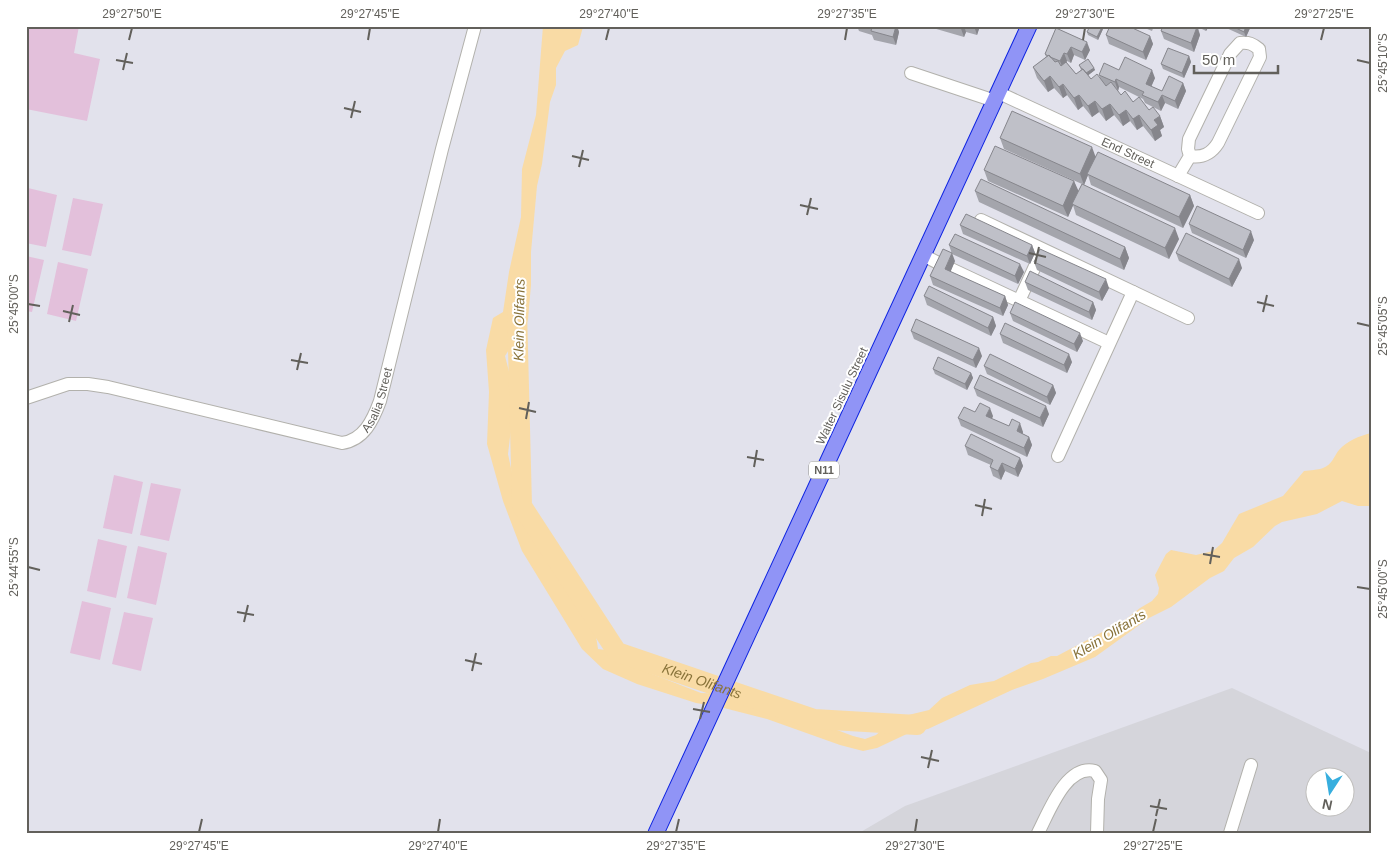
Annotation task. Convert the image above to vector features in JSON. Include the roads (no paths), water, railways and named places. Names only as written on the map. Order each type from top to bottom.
[{"type":"highway","name":"Walter Sisulu Street","points":[[656,833],[1029,26]]},
{"type":"street","name":"Asalia Street","points":[[26,398],[68,384],[88,384],[342,443],[352,442],[359,437],[368,428],[380,401],[442,149],[475,26]]},
{"type":"street","points":[[1178,176],[1190,156],[1188,150],[1189,139],[1230,54],[1240,43],[1247,42],[1253,44],[1259,49],[1260,57],[1218,143],[1208,154],[1196,157],[1190,156]]},
{"type":"street","name":"End Street","points":[[911,73],[997,97],[1258,213]]},
{"type":"street","points":[[981,220],[1188,318]]},
{"type":"street","points":[[1019,301],[1043,249]]},
{"type":"street","points":[[924,255],[1109,343]]},
{"type":"street","points":[[1058,456],[1133,292]]},
{"type":"street","points":[[1230,833],[1251,766]]},
{"type":"street","points":[[1038,833],[1064,784],[1081,771],[1088,769],[1095,770],[1101,780],[1098,799],[1097,833]]},
{"type":"water","points":[[543,26],[583,27],[578,45],[565,51],[556,68],[556,85],[550,102],[542,164],[537,186],[531,252],[528,319],[525,330],[513,343],[505,356],[515,395],[508,454],[512,473],[527,496],[532,513],[534,535],[596,636],[598,649],[606,650],[647,672],[701,693],[727,694],[806,723],[829,727],[865,739],[876,735],[896,718],[929,710],[942,698],[970,685],[994,681],[1031,663],[1051,656],[1057,656],[1125,620],[1152,601],[1158,594],[1159,588],[1155,575],[1166,554],[1171,550],[1196,555],[1213,551],[1222,543],[1239,514],[1283,496],[1304,471],[1326,467],[1346,444],[1358,437],[1371,433],[1371,506],[1358,506],[1342,501],[1317,514],[1282,522],[1275,526],[1253,547],[1234,558],[1224,571],[1210,578],[1171,607],[1149,618],[1095,657],[1012,690],[928,729],[911,732],[877,748],[863,751],[840,745],[767,719],[696,703],[637,684],[603,669],[582,649],[522,551],[503,501],[487,444],[489,392],[486,350],[493,318],[503,312],[509,272],[521,217],[522,169],[536,115]]},
{"type":"waterway","name":"Klein Olifants","points":[[517,310],[522,506],[617,652],[814,719],[917,725]]}]
